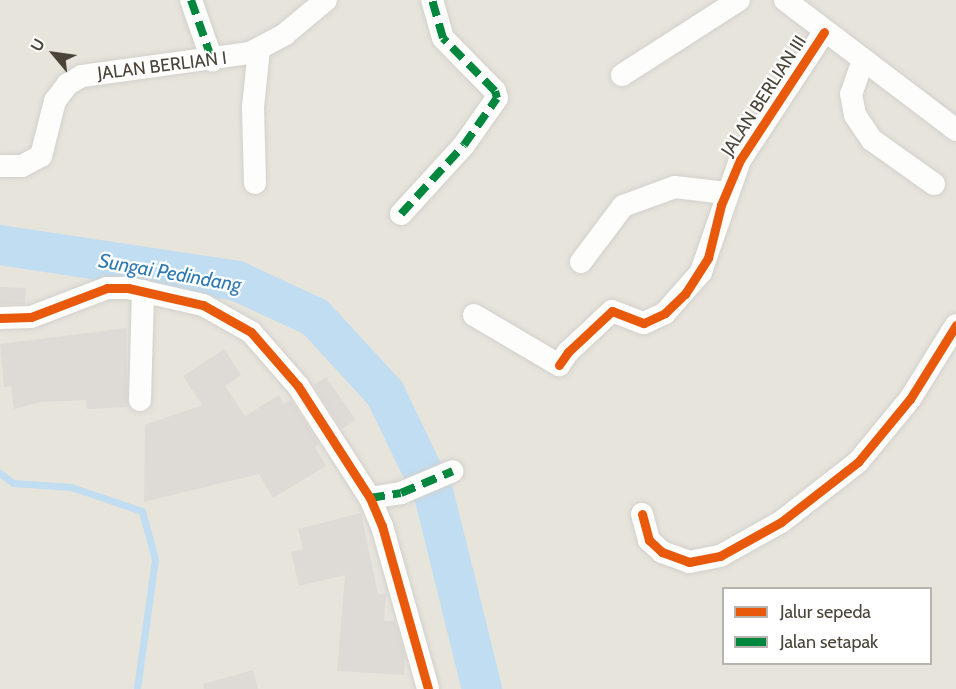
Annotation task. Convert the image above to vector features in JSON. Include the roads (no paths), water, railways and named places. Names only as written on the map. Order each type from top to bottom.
[{"type":"street","points":[[191,0],[212,60]]},
{"type":"street","name":"JALAN BERLIAN I","points":[[0,166],[22,166],[41,156],[55,101],[68,84],[82,76],[212,60],[259,49],[326,0]]},
{"type":"street","points":[[401,214],[464,145],[498,98],[495,91],[443,38],[432,0]]},
{"type":"street","points":[[622,75],[739,0]]},
{"type":"street","points":[[785,0],[824,32],[956,130]]},
{"type":"street","name":"JALAN BERLIAN III","points":[[474,315],[559,364],[568,351],[612,311],[633,321],[650,321],[685,294],[708,258],[726,193],[757,132],[824,32]]},
{"type":"street","points":[[255,183],[253,107],[259,49]]},
{"type":"street","points":[[863,60],[851,94],[855,115],[872,140],[934,184]]},
{"type":"street","points":[[581,262],[623,206],[675,187],[726,193]]},
{"type":"street","points":[[0,318],[31,317],[107,288],[143,291],[203,305],[251,332],[298,386],[370,498],[382,526],[428,689]]},
{"type":"street","points":[[140,400],[143,291]]},
{"type":"street","points":[[642,514],[649,540],[662,552],[689,561],[720,556],[781,522],[858,462],[910,399],[956,325]]},
{"type":"street","points":[[370,498],[401,493],[453,471]]},
{"type":"waterway","name":"Sungai Pedindang","points":[[0,245],[237,281],[315,317],[385,393],[434,495],[482,689]]},
{"type":"waterway","points":[[0,473],[13,483],[71,487],[142,511],[155,559],[137,689]]}]
